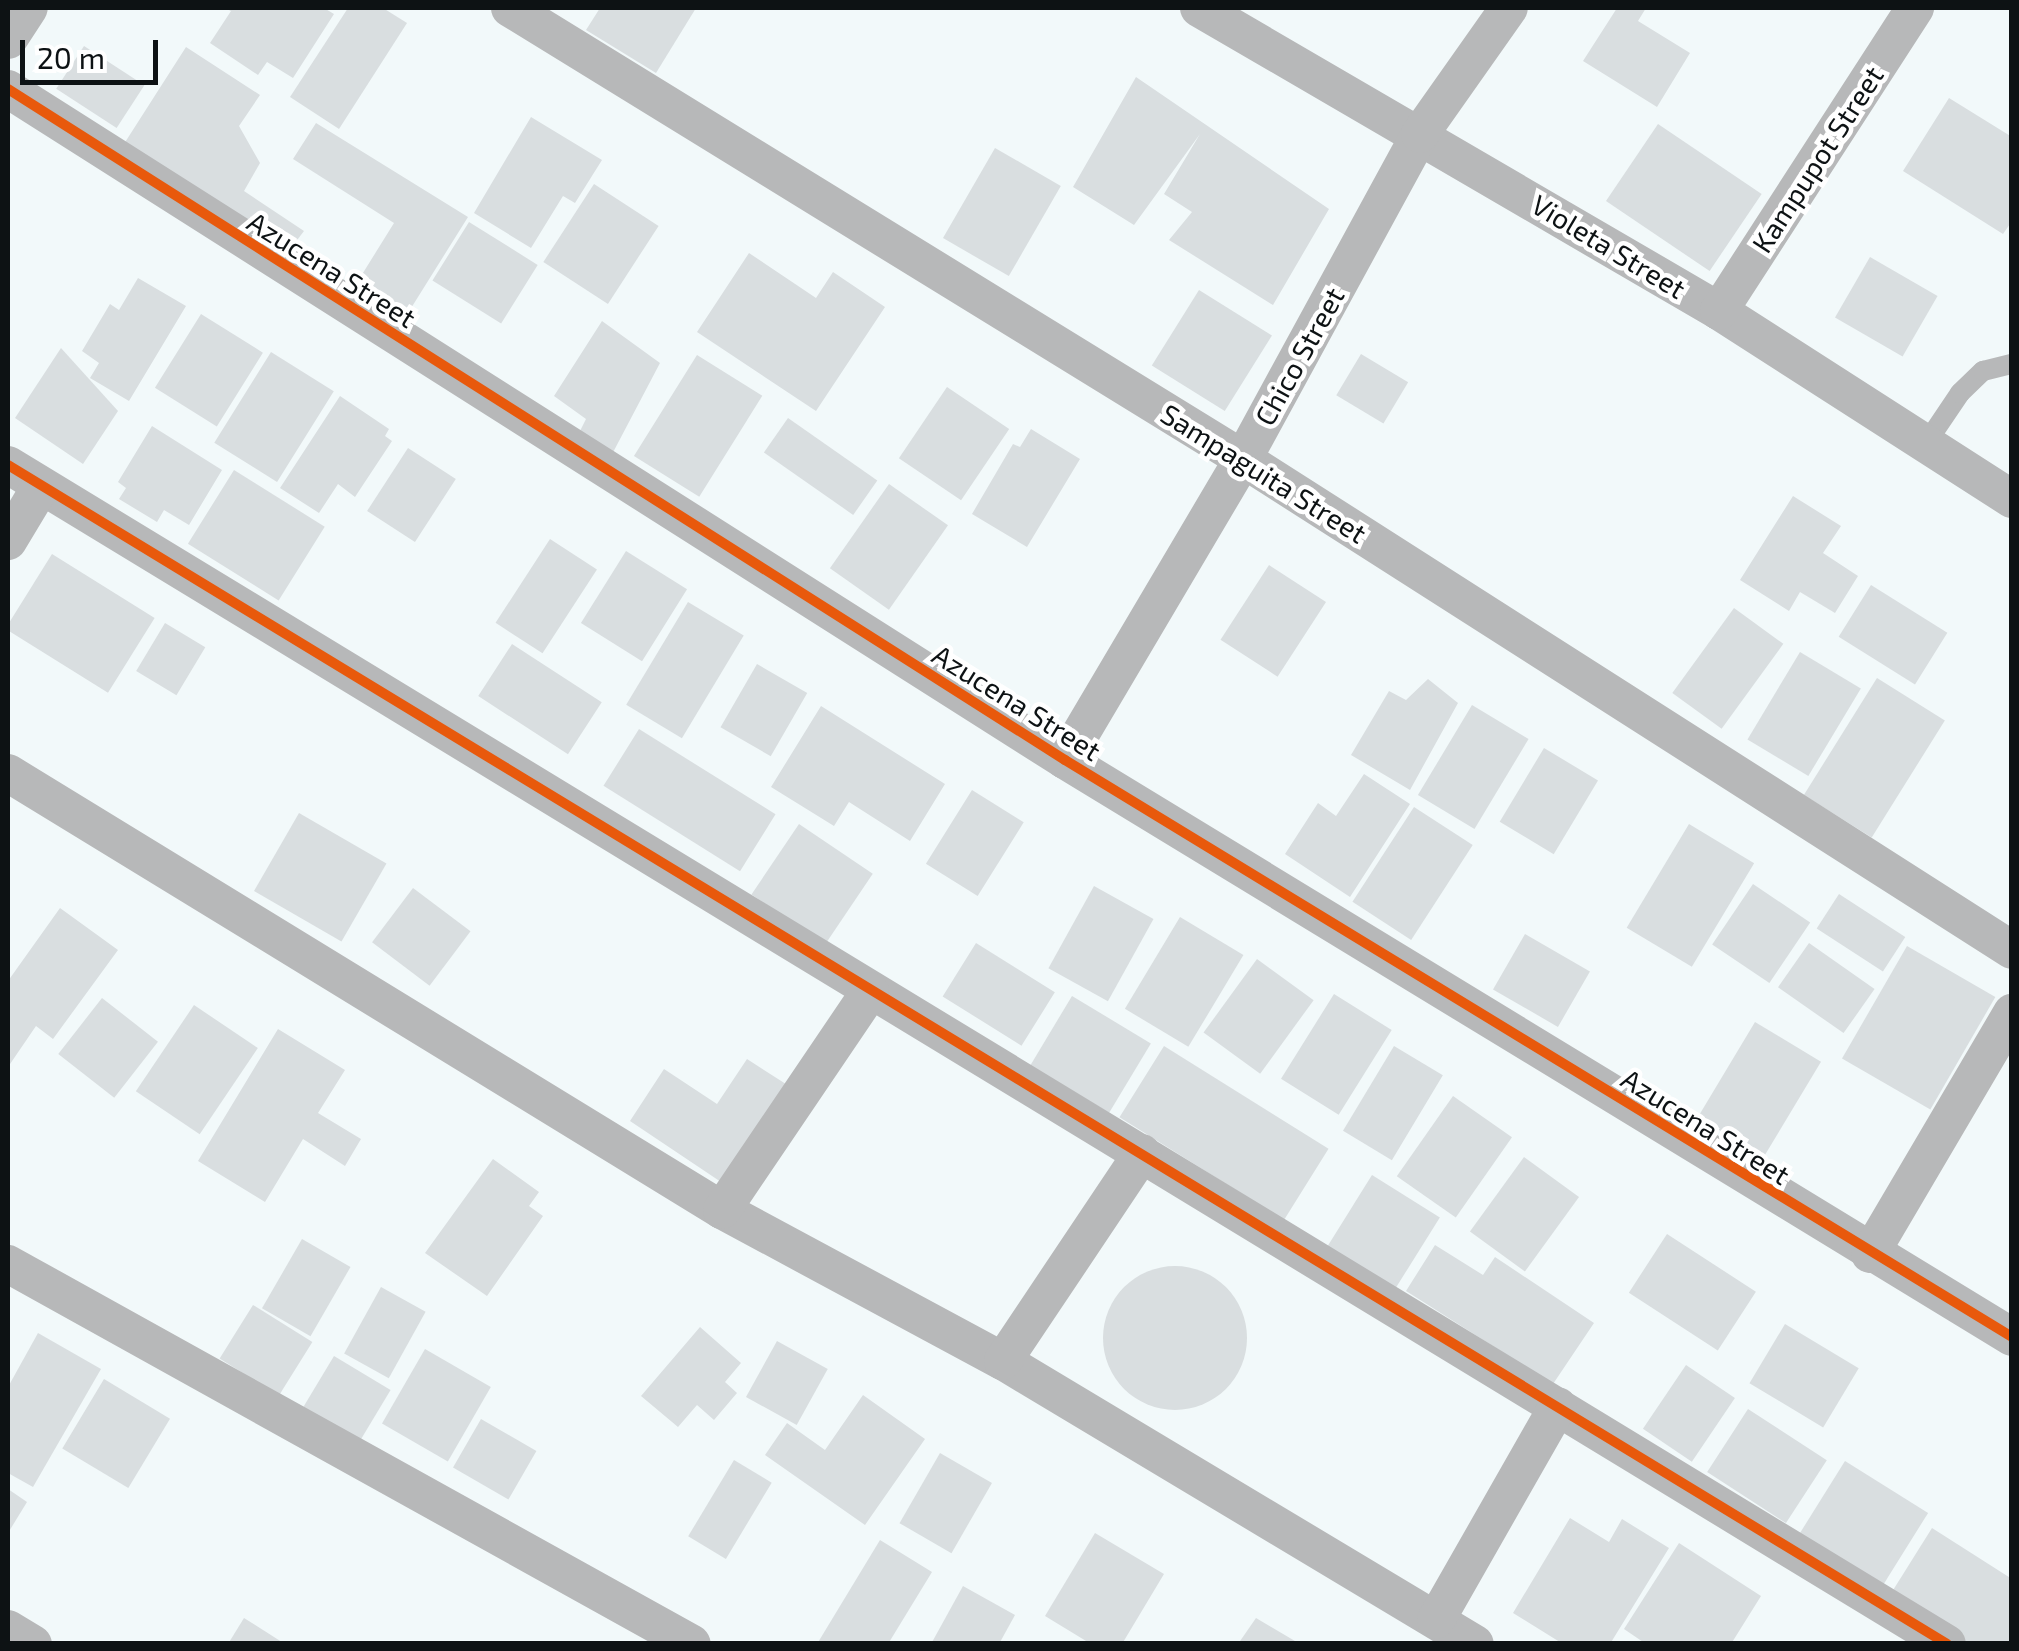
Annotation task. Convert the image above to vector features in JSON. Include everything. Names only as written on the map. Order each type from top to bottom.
[{"type":"street","points":[[8,40],[28,8]]},
{"type":"street","name":"Sampaguita Street","points":[[510,8],[1243,459],[2012,950]]},
{"type":"street","name":"Violeta Street","points":[[1198,8],[1719,310],[2012,499]]},
{"type":"street","name":"Chico Street","points":[[1065,760],[1243,459],[1420,134],[1509,8]]},
{"type":"street","name":"Kampupot Street","points":[[1719,310],[1915,8]]},
{"type":"street","name":"Azucena Street","points":[[8,89],[1065,760],[1870,1254],[2012,1337]]},
{"type":"street","points":[[8,464],[1946,1644]]},
{"type":"street","points":[[8,541],[41,486]]},
{"type":"street","points":[[8,773],[722,1210],[1002,1361],[1476,1644]]},
{"type":"street","points":[[722,1210],[870,991]]},
{"type":"street","points":[[1870,1254],[2012,1014]]},
{"type":"street","points":[[1002,1361],[1142,1154]]},
{"type":"street","points":[[12,1278],[692,1644]]},
{"type":"street","points":[[1436,1620],[1558,1406]]},
{"type":"street","points":[[8,1628],[33,1644]]},
{"type":"lane","points":[[1927,442],[1960,393],[1983,372],[2012,364]]},
{"type":"building","points":[[225,8],[324,8],[334,14],[293,78],[267,62],[258,75],[210,43],[231,11]]},
{"type":"building","points":[[348,8],[383,8],[407,23],[339,129],[290,97]]},
{"type":"building","points":[[600,8],[696,8],[656,73],[586,30]]},
{"type":"building","points":[[1617,8],[1646,8],[1638,21],[1690,53],[1657,107],[1583,61]]},
{"type":"building","points":[[84,46],[144,85],[117,128],[56,89]]},
{"type":"building","points":[[186,47],[260,95],[239,126],[260,163],[244,191],[304,231],[285,256],[122,147]]},
{"type":"building","points":[[1136,77],[1329,209],[1273,305],[1169,240],[1192,212],[1164,194],[1200,134],[1134,225],[1073,187]]},
{"type":"building","points":[[1949,98],[2012,137],[2012,221],[2003,234],[1903,171]]},
{"type":"building","points":[[531,117],[602,160],[575,203],[563,196],[531,248],[474,213]]},
{"type":"building","points":[[316,123],[468,217],[398,329],[348,297],[394,223],[293,159]]},
{"type":"building","points":[[1658,124],[1762,194],[1710,271],[1606,201]]},
{"type":"building","points":[[995,148],[1061,186],[1009,276],[943,238]]},
{"type":"building","points":[[594,184],[659,226],[608,304],[543,262]]},
{"type":"building","points":[[469,222],[538,265],[501,323],[432,281]]},
{"type":"building","points":[[749,253],[816,298],[833,272],[885,307],[816,411],[697,332]]},
{"type":"building","points":[[1870,257],[1938,296],[1903,357],[1835,318]]},
{"type":"building","points":[[138,278],[186,306],[129,401],[90,378],[99,363],[82,351],[110,304],[119,310]]},
{"type":"building","points":[[1199,290],[1272,336],[1225,411],[1152,365]]},
{"type":"building","points":[[201,314],[263,353],[217,426],[155,388]]},
{"type":"building","points":[[602,321],[660,363],[609,460],[577,437],[586,419],[554,396]]},
{"type":"building","points":[[61,348],[118,411],[83,464],[15,418]]},
{"type":"building","points":[[271,352],[334,391],[277,482],[214,443]]},
{"type":"building","points":[[1361,354],[1408,382],[1383,423],[1336,395]]},
{"type":"building","points":[[697,355],[762,396],[699,497],[634,456]]},
{"type":"building","points":[[947,387],[1009,429],[961,500],[899,458]]},
{"type":"building","points":[[340,396],[389,429],[385,436],[392,441],[355,497],[338,484],[319,513],[280,488]]},
{"type":"building","points":[[788,418],[877,481],[853,515],[764,452]]},
{"type":"building","points":[[152,426],[222,470],[189,525],[164,510],[157,522],[119,499],[126,488],[118,482]]},
{"type":"building","points":[[1031,429],[1080,459],[1027,547],[972,514],[1013,444],[1020,447]]},
{"type":"building","points":[[408,448],[456,479],[415,542],[367,511]]},
{"type":"building","points":[[234,470],[325,527],[279,600],[188,544]]},
{"type":"building","points":[[889,484],[948,525],[889,610],[830,568]]},
{"type":"building","points":[[1793,496],[1841,526],[1823,553],[1858,576],[1835,613],[1800,592],[1789,611],[1740,580]]},
{"type":"building","points":[[550,539],[597,569],[543,653],[496,623]]},
{"type":"building","points":[[626,551],[687,589],[642,661],[581,623]]},
{"type":"building","points":[[52,554],[155,618],[108,693],[8,630]]},
{"type":"building","points":[[1269,565],[1326,602],[1278,677],[1221,640]]},
{"type":"building","points":[[1871,585],[1947,633],[1915,684],[1839,637]]},
{"type":"building","points":[[688,602],[744,635],[682,738],[626,705]]},
{"type":"building","points":[[1734,608],[1783,644],[1722,729],[1672,693]]},
{"type":"building","points":[[165,623],[205,647],[176,695],[136,671]]},
{"type":"building","points":[[512,644],[602,702],[568,754],[478,696]]},
{"type":"building","points":[[1800,652],[1861,689],[1808,776],[1747,739]]},
{"type":"building","points":[[757,664],[807,693],[771,756],[720,727]]},
{"type":"building","points":[[1877,678],[1945,720],[1872,837],[1804,795]]},
{"type":"building","points":[[1428,679],[1458,703],[1410,790],[1351,755],[1389,691],[1406,700]]},
{"type":"building","points":[[1472,705],[1529,739],[1474,829],[1418,795]]},
{"type":"building","points":[[821,706],[945,784],[910,841],[849,802],[834,826],[771,787]]},
{"type":"building","points":[[639,729],[776,814],[740,871],[603,786]]},
{"type":"building","points":[[1544,748],[1598,780],[1554,854],[1500,822]]},
{"type":"building","points":[[1364,774],[1410,804],[1350,897],[1285,854],[1318,803],[1336,816]]},
{"type":"building","points":[[972,790],[1024,822],[978,896],[926,864]]},
{"type":"building","points":[[1414,807],[1473,845],[1411,940],[1352,902]]},
{"type":"building","points":[[299,813],[386,864],[341,941],[254,891]]},
{"type":"building","points":[[799,824],[873,874],[825,944],[751,894]]},
{"type":"building","points":[[1689,824],[1754,863],[1692,967],[1627,928]]},
{"type":"building","points":[[1753,884],[1810,923],[1769,983],[1712,945]]},
{"type":"building","points":[[1094,886],[1153,919],[1108,1001],[1048,968]]},
{"type":"building","points":[[413,888],[471,931],[430,986],[372,942]]},
{"type":"building","points":[[1839,894],[1905,937],[1883,971],[1817,928]]},
{"type":"building","points":[[60,908],[118,950],[53,1039],[36,1026],[8,1067],[8,981]]},
{"type":"building","points":[[1180,917],[1243,955],[1188,1047],[1125,1009]]},
{"type":"building","points":[[1525,934],[1590,971],[1558,1027],[1493,989]]},
{"type":"building","points":[[976,943],[1055,992],[1021,1046],[943,996]]},
{"type":"building","points":[[1809,943],[1875,989],[1844,1033],[1778,987]]},
{"type":"building","points":[[1907,946],[1995,997],[1930,1110],[1842,1059]]},
{"type":"building","points":[[1257,959],[1314,1000],[1260,1074],[1204,1033]]},
{"type":"building","points":[[1334,994],[1392,1030],[1339,1115],[1281,1079]]},
{"type":"building","points":[[1072,996],[1151,1043],[1109,1113],[1030,1065]]},
{"type":"building","points":[[102,998],[158,1042],[114,1098],[58,1054]]},
{"type":"building","points":[[194,1005],[258,1048],[200,1134],[136,1091]]},
{"type":"building","points":[[1755,1022],[1821,1062],[1764,1157],[1698,1117]]},
{"type":"building","points":[[278,1029],[345,1070],[318,1113],[361,1139],[345,1166],[303,1139],[265,1202],[198,1161]]},
{"type":"building","points":[[1164,1046],[1329,1149],[1284,1220],[1119,1117]]},
{"type":"building","points":[[1394,1046],[1443,1075],[1392,1160],[1343,1131]]},
{"type":"building","points":[[747,1059],[789,1086],[724,1184],[630,1121],[664,1069],[717,1104]]},
{"type":"building","points":[[1453,1096],[1512,1137],[1456,1218],[1397,1176]]},
{"type":"building","points":[[1524,1157],[1579,1197],[1525,1271],[1470,1231]]},
{"type":"building","points":[[493,1159],[539,1192],[529,1206],[543,1216],[487,1296],[425,1253]]},
{"type":"building","points":[[1372,1175],[1440,1217],[1393,1292],[1325,1250]]},
{"type":"building","points":[[1667,1234],[1756,1292],[1718,1350],[1629,1293]]},
{"type":"building","points":[[302,1239],[350,1267],[310,1336],[262,1308]]},
{"type":"building","points":[[1435,1245],[1483,1275],[1495,1257],[1594,1323],[1553,1384],[1406,1291]]},
{"type":"building","points":[[1175,1266],[1202,1272],[1226,1287],[1241,1311],[1247,1338],[1241,1365],[1226,1389],[1202,1404],[1175,1410],[1148,1404],[1124,1389],[1109,1365],[1103,1338],[1109,1311],[1124,1287],[1148,1272]]},
{"type":"building","points":[[381,1287],[426,1312],[389,1378],[344,1353]]},
{"type":"building","points":[[253,1305],[312,1342],[279,1396],[220,1358]]},
{"type":"building","points":[[1785,1324],[1859,1368],[1823,1427],[1749,1383]]},
{"type":"building","points":[[700,1327],[741,1363],[725,1382],[737,1393],[714,1420],[697,1405],[678,1427],[641,1396]]},
{"type":"building","points":[[38,1333],[101,1369],[33,1487],[8,1473],[8,1387]]},
{"type":"building","points":[[777,1341],[828,1369],[797,1425],[746,1397]]},
{"type":"building","points":[[425,1349],[491,1387],[448,1461],[382,1423]]},
{"type":"building","points":[[334,1356],[391,1390],[359,1442],[303,1408]]},
{"type":"building","points":[[1686,1365],[1735,1398],[1692,1462],[1643,1429]]},
{"type":"building","points":[[104,1379],[170,1419],[128,1488],[62,1448]]},
{"type":"building","points":[[863,1395],[925,1439],[865,1525],[765,1455],[787,1423],[825,1450]]},
{"type":"building","points":[[1748,1409],[1827,1460],[1786,1523],[1707,1472]]},
{"type":"building","points":[[481,1419],[536,1451],[508,1499],[453,1467]]},
{"type":"building","points":[[940,1453],[992,1483],[951,1553],[900,1523]]},
{"type":"building","points":[[734,1460],[772,1483],[726,1559],[688,1536]]},
{"type":"building","points":[[1845,1461],[1928,1513],[1882,1587],[1799,1535]]},
{"type":"building","points":[[8,1489],[27,1502],[8,1533]]},
{"type":"building","points":[[1570,1518],[1609,1542],[1622,1519],[1669,1548],[1610,1644],[1563,1644],[1513,1613]]},
{"type":"building","points":[[1932,1528],[2012,1579],[2012,1644],[1966,1644],[1890,1595]]},
{"type":"building","points":[[1095,1533],[1164,1574],[1122,1644],[1091,1644],[1045,1616]]},
{"type":"building","points":[[880,1540],[932,1572],[888,1644],[817,1644]]},
{"type":"building","points":[[1679,1543],[1761,1596],[1731,1644],[1646,1644],[1624,1629]]},
{"type":"building","points":[[963,1586],[1015,1615],[999,1644],[931,1644]]},
{"type":"building","points":[[244,1618],[285,1644],[228,1644]]},
{"type":"building","points":[[1256,1618],[1300,1644],[1238,1644]]},
{"type":"cycle path","points":[[8,89],[1065,760],[2012,1337]]},
{"type":"cycle path","points":[[8,465],[1947,1644]]}]
